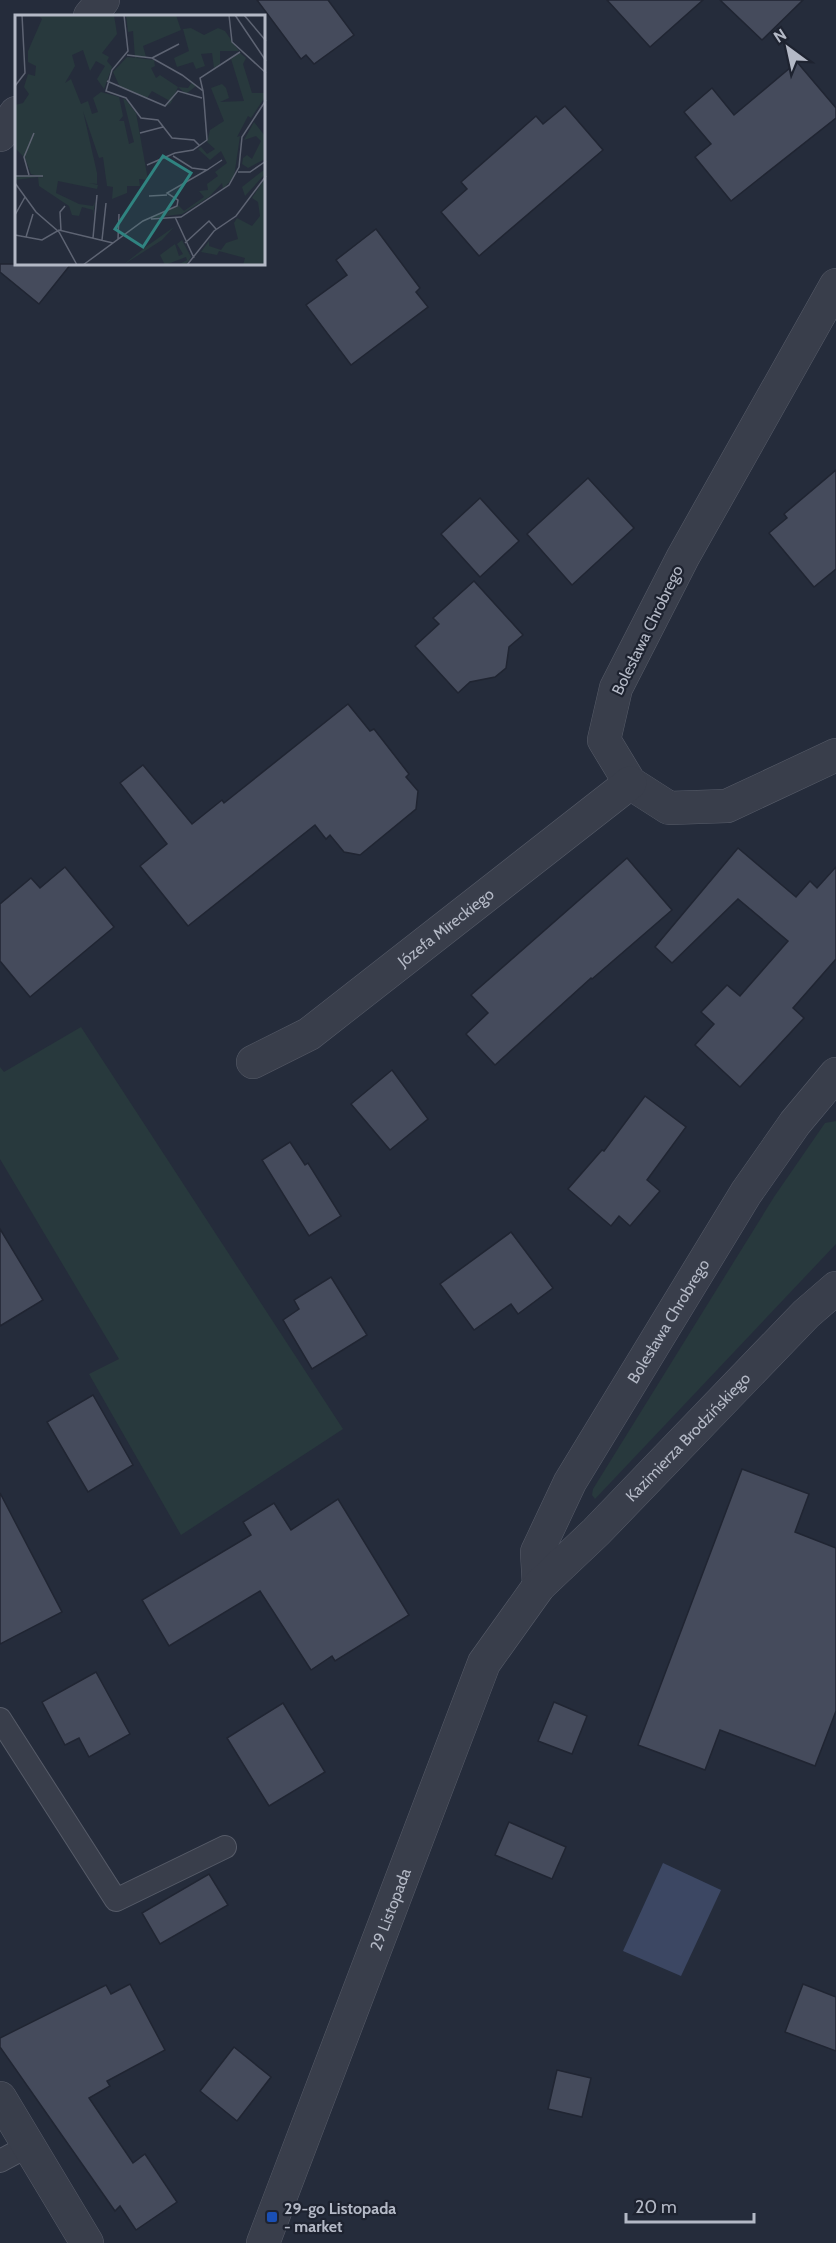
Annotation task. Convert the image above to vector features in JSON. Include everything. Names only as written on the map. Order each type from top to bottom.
[{"type":"street","points":[[91,15],[103,0]]},
{"type":"street","points":[[0,135],[15,114]]},
{"type":"street","name":"Bolesława Chrobrego","points":[[836,285],[683,557],[616,688],[604,740],[630,783],[669,808],[727,806],[836,755]]},
{"type":"street","name":"Józefa Mireckiego","points":[[253,1062],[309,1034],[630,783]]},
{"type":"street","name":"Bolesława Chrobrego","points":[[539,1586],[537,1552],[570,1482],[746,1193],[795,1123],[836,1074]]},
{"type":"street","name":"Kazimierza Brodzińskiego","points":[[539,1586],[596,1532],[806,1314],[836,1288]]},
{"type":"street","name":"29 Listopada","points":[[263,2243],[484,1663],[539,1586]]},
{"type":"street","points":[[0,2098],[87,2243]]},
{"type":"lane","points":[[0,1719],[116,1900],[225,1846]]},
{"type":"lane","points":[[0,2162],[28,2146]]},
{"type":"shaded area","points":[[81,1027],[343,1429],[181,1535],[89,1374],[119,1359],[0,1159],[0,1067],[4,1072]]},
{"type":"shaded area","points":[[836,1121],[836,1244],[595,1499],[592,1495],[593,1489],[774,1197],[825,1123]]},
{"type":"water","points":[[663,1863],[721,1890],[681,1976],[623,1951]]},
{"type":"building","points":[[257,0],[328,0],[354,35],[314,64],[306,55],[301,59]]},
{"type":"building","points":[[607,0],[703,0],[650,47]]},
{"type":"building","points":[[720,0],[803,0],[762,40]]},
{"type":"building","points":[[797,62],[836,108],[836,118],[731,201],[695,157],[711,144],[684,112],[712,88],[734,115]]},
{"type":"building","points":[[565,106],[603,150],[479,256],[441,212],[467,189],[461,182],[536,116],[543,124]]},
{"type":"building","points":[[376,229],[420,288],[416,292],[428,307],[351,365],[306,305],[347,275],[336,260]]},
{"type":"building","points":[[0,264],[69,266],[39,304],[0,272]]},
{"type":"building","points":[[836,470],[836,569],[814,587],[769,533],[787,518],[784,514]]},
{"type":"building","points":[[588,478],[634,528],[572,585],[527,534]]},
{"type":"building","points":[[480,498],[519,541],[480,577],[441,534]]},
{"type":"building","points":[[474,581],[523,635],[509,647],[506,668],[495,677],[470,682],[458,693],[415,646],[439,624],[433,618]]},
{"type":"building","points":[[348,704],[370,731],[374,729],[409,774],[406,777],[418,791],[416,809],[360,855],[344,852],[330,835],[326,839],[315,825],[188,926],[140,866],[167,844],[120,783],[143,765],[192,824],[222,800],[224,803]]},
{"type":"building","points":[[738,848],[796,897],[810,881],[817,888],[836,867],[836,959],[793,1008],[804,1018],[740,1087],[695,1045],[714,1024],[701,1012],[727,985],[740,996],[788,941],[738,899],[672,963],[655,947]]},
{"type":"building","points":[[627,858],[672,910],[591,978],[495,1065],[466,1034],[488,1013],[471,995]]},
{"type":"building","points":[[65,867],[114,927],[30,997],[0,961],[0,904],[31,878],[40,888]]},
{"type":"building","points":[[392,1070],[428,1119],[390,1150],[351,1104]]},
{"type":"building","points":[[645,1096],[686,1127],[647,1180],[660,1191],[630,1226],[619,1216],[611,1226],[568,1189],[602,1150],[604,1151]]},
{"type":"building","points":[[290,1142],[305,1165],[308,1163],[341,1216],[309,1236],[262,1160]]},
{"type":"building","points":[[0,1229],[43,1300],[0,1326]]},
{"type":"building","points":[[511,1232],[553,1288],[518,1314],[511,1304],[474,1330],[440,1284]]},
{"type":"building","points":[[331,1277],[367,1335],[312,1369],[283,1320],[299,1309],[294,1300]]},
{"type":"building","points":[[93,1395],[133,1465],[88,1492],[47,1422]]},
{"type":"building","points":[[742,1469],[809,1494],[795,1532],[836,1548],[836,1711],[815,1766],[720,1730],[705,1770],[638,1745]]},
{"type":"building","points":[[0,1493],[62,1612],[0,1644]]},
{"type":"building","points":[[338,1499],[409,1615],[335,1661],[332,1656],[311,1670],[260,1591],[169,1646],[142,1600],[251,1535],[243,1522],[274,1503],[291,1530]]},
{"type":"building","points":[[96,1672],[130,1734],[89,1757],[79,1738],[65,1745],[42,1702]]},
{"type":"building","points":[[554,1702],[587,1716],[572,1754],[538,1741]]},
{"type":"building","points":[[283,1703],[325,1772],[269,1806],[227,1738]]},
{"type":"building","points":[[509,1822],[566,1847],[552,1879],[495,1855]]},
{"type":"building","points":[[209,1874],[228,1905],[160,1944],[142,1913]]},
{"type":"building","points":[[130,1984],[165,2050],[107,2081],[110,2086],[89,2098],[133,2163],[145,2154],[177,2202],[136,2230],[120,2206],[115,2211],[0,2047],[0,2038],[106,1985],[111,1994]]},
{"type":"building","points":[[803,1984],[836,1997],[836,2051],[785,2032]]},
{"type":"building","points":[[234,2047],[271,2077],[237,2121],[200,2091]]},
{"type":"building","points":[[557,2070],[591,2078],[582,2117],[548,2109]]},
{"type":"place","name":"29-go Listopada - market","points":[[272,2217]]}]
